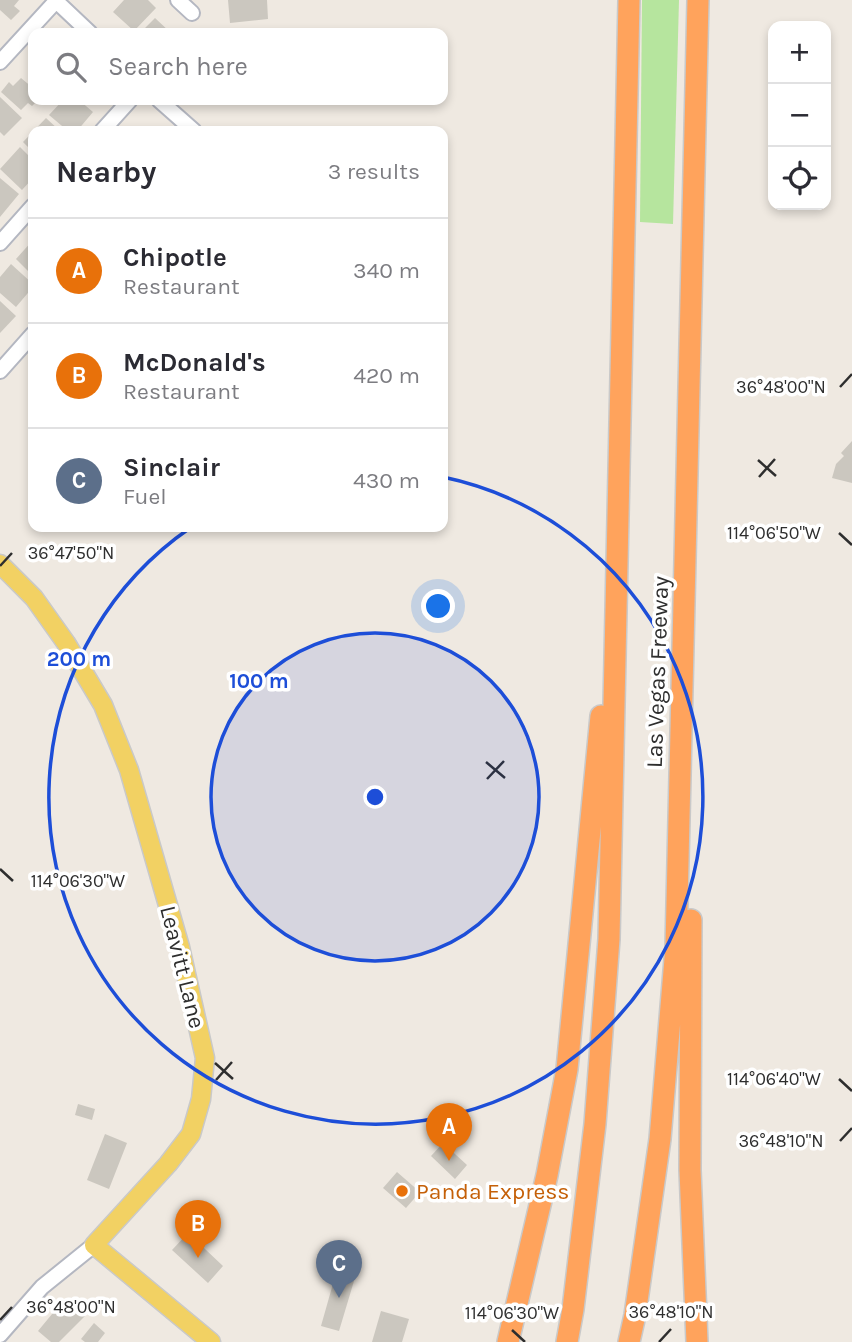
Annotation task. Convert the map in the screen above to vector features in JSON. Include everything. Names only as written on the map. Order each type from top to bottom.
[{"type":"highway","name":"Las Vegas Freeway","points":[[568,1342],[595,1124],[609,939],[629,0]]},
{"type":"highway","name":"Las Vegas Freeway","points":[[629,1342],[660,1139],[676,947],[698,0]]},
{"type":"highway","points":[[687,515],[690,1170],[697,1342]]},
{"type":"highway","points":[[508,1342],[547,1175],[567,1069],[617,557]]},
{"type":"main road","name":"Leavitt Lane","points":[[0,564],[34,598],[66,643],[103,705],[133,782],[180,947],[205,1058],[201,1099],[191,1134],[168,1164],[94,1245]]},
{"type":"main road","points":[[94,1245],[211,1342]]},
{"type":"street","points":[[31,28],[56,0],[85,28]]},
{"type":"street","points":[[178,0],[192,13]]},
{"type":"street","points":[[0,62],[28,31]]},
{"type":"street","points":[[107,126],[125,105]]},
{"type":"street","points":[[165,105],[188,126]]},
{"type":"street","points":[[0,243],[28,212]]},
{"type":"street","points":[[0,371],[28,340]]},
{"type":"street","name":"Leavitt Lane","points":[[0,1335],[42,1287],[94,1245]]},
{"type":"green space","points":[[642,0],[679,0],[673,224],[640,222]]},
{"type":"building","points":[[0,0],[19,0],[14,6],[20,11],[11,20],[0,10]]},
{"type":"building","points":[[124,0],[148,0],[156,8],[137,28],[131,28],[113,12]]},
{"type":"building","points":[[228,0],[267,0],[268,19],[230,23]]},
{"type":"building","points":[[155,18],[166,28],[145,28]]},
{"type":"building","points":[[21,78],[28,84],[28,103],[21,110],[1,92],[9,82],[13,86]]},
{"type":"building","points":[[0,97],[22,118],[4,136],[0,132]]},
{"type":"building","points":[[58,105],[85,105],[93,112],[81,126],[62,126],[49,115]]},
{"type":"building","points":[[46,118],[55,126],[39,126]]},
{"type":"building","points":[[20,147],[28,155],[28,183],[22,190],[0,169]]},
{"type":"building","points":[[0,178],[19,194],[0,217]]},
{"type":"building","points":[[28,246],[28,271],[16,259]]},
{"type":"building","points":[[11,264],[28,279],[28,293],[16,307],[0,293],[0,277]]},
{"type":"building","points":[[0,301],[16,316],[0,333]]},
{"type":"building","points":[[852,441],[852,483],[832,478],[836,464],[844,456],[841,453]]},
{"type":"building","points":[[78,1104],[95,1109],[92,1120],[75,1115]]},
{"type":"building","points":[[105,1134],[127,1143],[109,1189],[87,1180]]},
{"type":"building","points":[[443,1143],[467,1165],[455,1179],[431,1156]]},
{"type":"building","points":[[397,1172],[420,1192],[406,1208],[383,1188]]},
{"type":"building","points":[[188,1233],[223,1266],[208,1283],[172,1250]]},
{"type":"building","points":[[338,1266],[357,1271],[339,1331],[321,1326]]},
{"type":"building","points":[[73,1306],[85,1316],[59,1342],[51,1342],[38,1331],[57,1308],[65,1315]]},
{"type":"building","points":[[381,1311],[409,1319],[402,1342],[372,1342]]},
{"type":"building","points":[[94,1323],[105,1333],[98,1342],[85,1342],[81,1339]]},
{"type":"place","name":"Chipotle","points":[[449,1161]]},
{"type":"place","name":"Panda Express","points":[[402,1191]]},
{"type":"place","name":"McDonald's","points":[[198,1258]]},
{"type":"place","name":"Sinclair","points":[[339,1298]]}]
